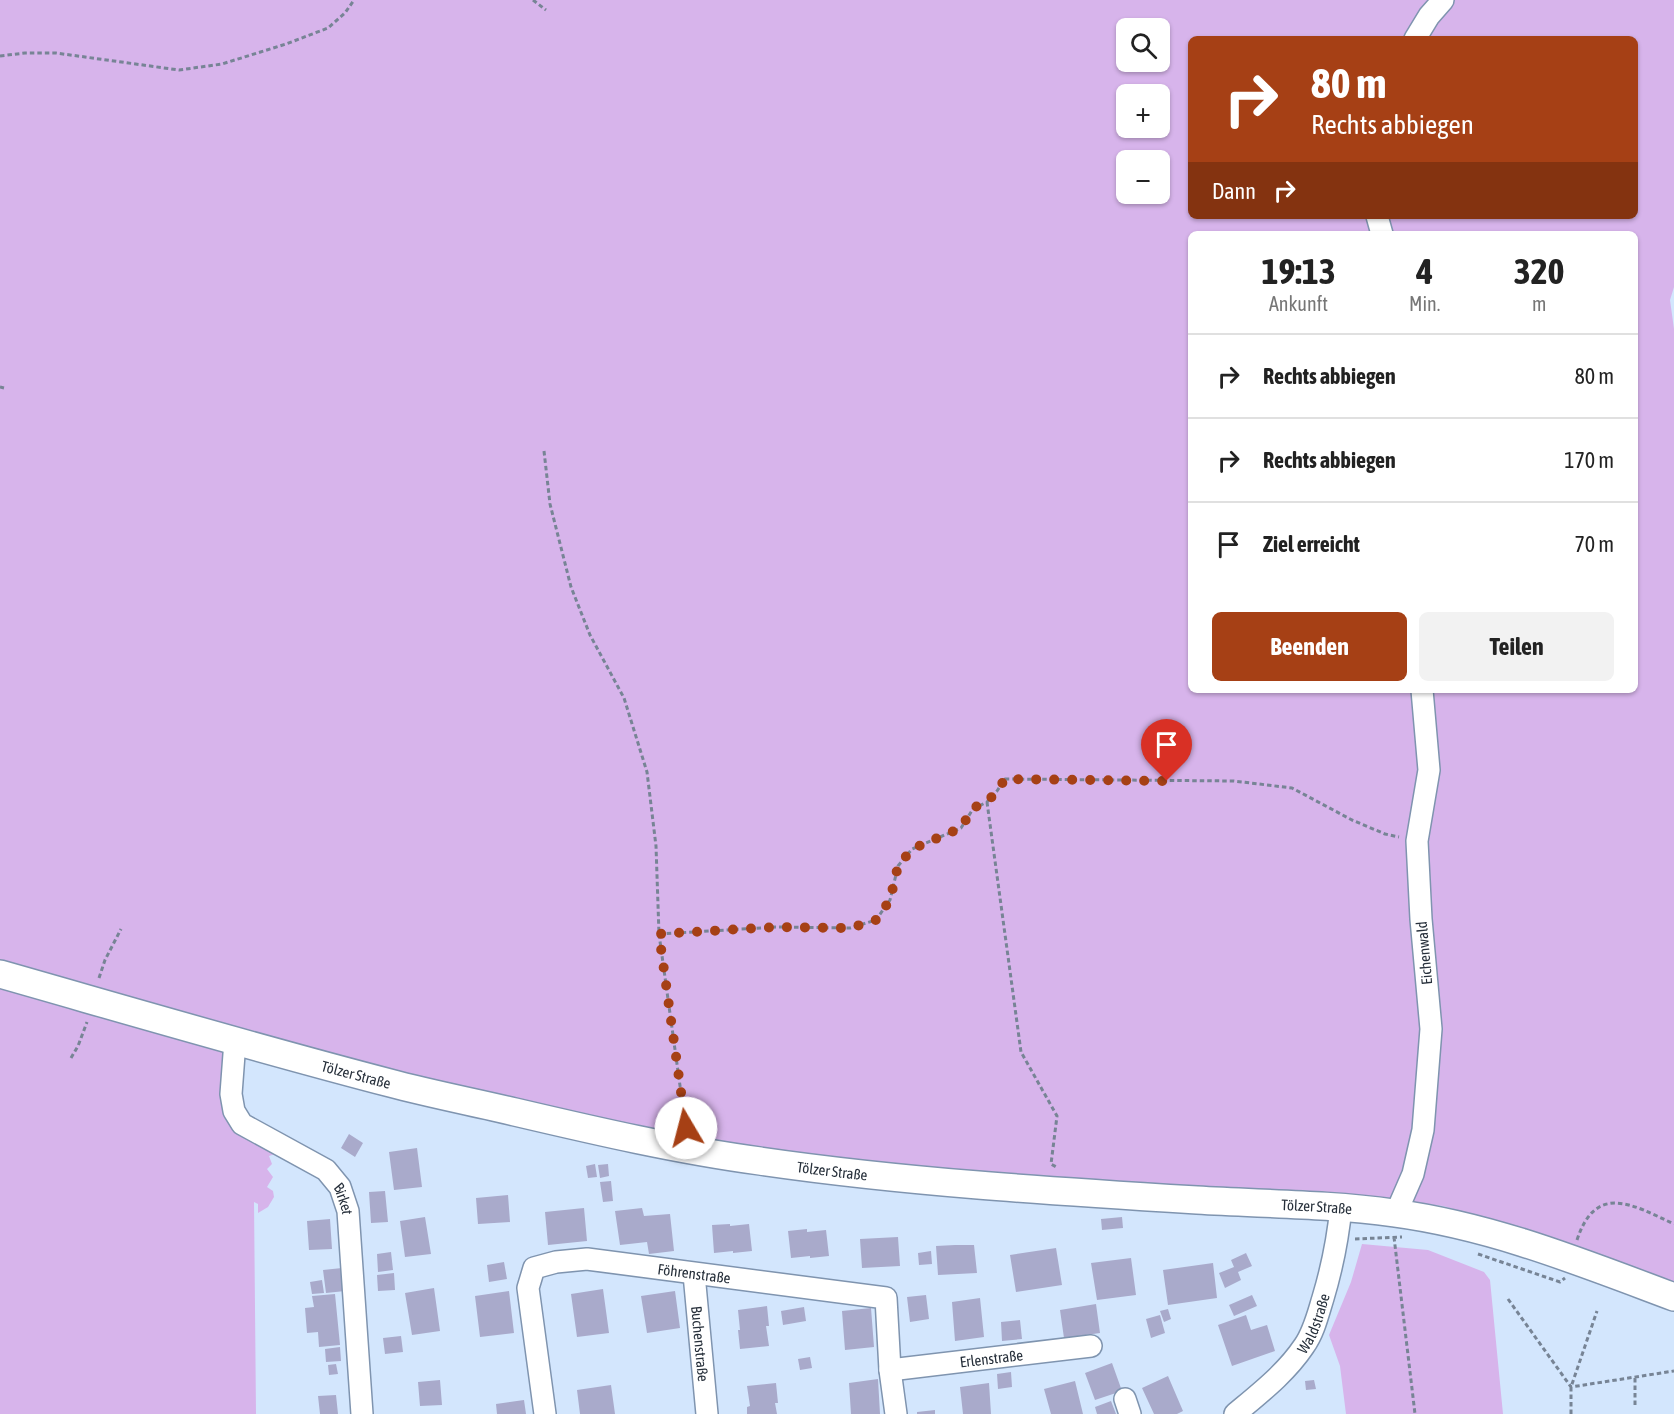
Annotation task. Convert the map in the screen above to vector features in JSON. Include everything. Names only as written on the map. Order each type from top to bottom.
[{"type":"main road","name":"Tölzer Straße","points":[[0,974],[404,1086],[570,1125],[689,1149],[756,1161],[889,1178],[993,1187],[1341,1207],[1396,1213],[1501,1235],[1572,1257],[1674,1297]]},
{"type":"street","points":[[1417,36],[1429,16],[1443,0]]},
{"type":"street","name":"Eichenwald","points":[[1396,1213],[1413,1174],[1423,1130],[1431,1029],[1421,919],[1417,841],[1429,770],[1422,693]]},
{"type":"street","name":"Birket","points":[[235,1041],[231,1094],[234,1111],[242,1124],[326,1170],[340,1187],[348,1210],[362,1414]]},
{"type":"street","name":"Waldstraße","points":[[1235,1414],[1275,1381],[1305,1345],[1316,1323],[1330,1273],[1338,1236],[1341,1207]]},
{"type":"street","name":"Föhrenstraße","points":[[545,1414],[528,1288],[534,1268],[556,1262],[587,1259],[886,1298],[890,1370],[896,1414]]},
{"type":"street","name":"Buchenstraße","points":[[694,1274],[707,1414]]},
{"type":"street","name":"Erlenstraße","points":[[890,1370],[1092,1346]]},
{"type":"path","points":[[0,56],[56,53],[179,70],[222,64],[328,28],[345,13],[354,0]]},
{"type":"path","points":[[533,0],[546,10]]},
{"type":"path","points":[[544,451],[550,504],[571,587],[590,635],[624,698],[647,772],[656,846],[659,934],[689,1149]]},
{"type":"path","points":[[659,934],[776,927],[850,928],[876,920],[890,900],[898,866],[912,849],[961,828],[973,808],[987,802],[1005,779],[1234,781],[1292,788],[1352,820],[1385,834],[1417,841]]},
{"type":"path","points":[[987,802],[1021,1052],[1057,1116],[1051,1164],[1059,1169]]},
{"type":"path","points":[[99,978],[105,960],[121,929]]},
{"type":"path","points":[[71,1058],[89,1017]]},
{"type":"path","points":[[1469,1251],[1560,1282],[1564,1279],[1585,1220],[1602,1204],[1626,1204],[1674,1224]]},
{"type":"path","points":[[1338,1236],[1358,1239],[1410,1237]]},
{"type":"path","points":[[1396,1251],[1415,1414]]},
{"type":"path","points":[[1508,1299],[1571,1387]]},
{"type":"path","points":[[1571,1414],[1571,1387],[1597,1311]]},
{"type":"path","points":[[1571,1387],[1674,1371]]},
{"type":"path","points":[[1635,1377],[1635,1405]]},
{"type":"shaded area","points":[[0,0],[1674,0],[1674,287],[1670,300],[1674,329],[1674,1285],[1505,1224],[1443,1206],[1343,1194],[995,1179],[707,1143],[222,1043],[222,1071],[225,1074],[229,1093],[275,1154],[269,1156],[272,1164],[267,1169],[273,1177],[267,1187],[273,1191],[274,1197],[268,1207],[258,1213],[258,1204],[254,1202],[256,1414],[0,1414]]},
{"type":"shaded area","points":[[1362,1244],[1428,1250],[1484,1272],[1490,1280],[1503,1414],[1346,1414],[1340,1366],[1329,1335],[1351,1282]]},
{"type":"building","points":[[349,1134],[363,1143],[355,1157],[341,1148]]},
{"type":"building","points":[[417,1148],[422,1187],[394,1190],[389,1152]]},
{"type":"building","points":[[595,1164],[597,1177],[588,1178],[586,1166]]},
{"type":"building","points":[[608,1164],[609,1176],[600,1178],[598,1165]]},
{"type":"building","points":[[611,1181],[613,1201],[603,1202],[600,1182]]},
{"type":"building","points":[[385,1191],[388,1222],[371,1223],[369,1192]]},
{"type":"building","points":[[508,1195],[510,1222],[478,1224],[476,1198]]},
{"type":"building","points":[[584,1208],[587,1241],[548,1245],[545,1212]]},
{"type":"building","points":[[642,1208],[644,1216],[670,1214],[674,1251],[649,1254],[647,1242],[620,1245],[615,1211]]},
{"type":"building","points":[[425,1217],[431,1254],[405,1257],[400,1221]]},
{"type":"building","points":[[1122,1217],[1123,1228],[1102,1230],[1101,1219]]},
{"type":"building","points":[[330,1219],[332,1249],[309,1250],[307,1221]]},
{"type":"building","points":[[730,1224],[730,1226],[749,1224],[752,1251],[714,1253],[712,1225]]},
{"type":"building","points":[[807,1229],[807,1232],[826,1230],[829,1256],[791,1258],[788,1231]]},
{"type":"building","points":[[898,1237],[900,1266],[862,1268],[860,1239]]},
{"type":"building","points":[[974,1245],[977,1273],[938,1275],[936,1246]]},
{"type":"building","points":[[1056,1248],[1062,1285],[1016,1292],[1010,1255]]},
{"type":"building","points":[[931,1251],[932,1264],[919,1265],[918,1253]]},
{"type":"building","points":[[391,1252],[393,1270],[378,1272],[377,1254]]},
{"type":"building","points":[[1246,1253],[1252,1266],[1238,1272],[1241,1280],[1225,1288],[1219,1273],[1234,1267],[1231,1260]]},
{"type":"building","points":[[1131,1258],[1136,1295],[1097,1300],[1091,1263]]},
{"type":"building","points":[[504,1262],[507,1279],[489,1282],[487,1265]]},
{"type":"building","points":[[1213,1263],[1217,1298],[1168,1305],[1163,1270]]},
{"type":"building","points":[[342,1268],[345,1291],[326,1293],[323,1270]]},
{"type":"building","points":[[394,1273],[395,1290],[378,1291],[377,1275]]},
{"type":"building","points":[[322,1280],[324,1293],[312,1294],[310,1282]]},
{"type":"building","points":[[434,1288],[440,1331],[412,1335],[405,1293]]},
{"type":"building","points":[[603,1289],[609,1333],[577,1337],[571,1294]]},
{"type":"building","points":[[509,1291],[514,1333],[480,1337],[475,1296]]},
{"type":"building","points":[[675,1291],[680,1328],[647,1333],[641,1296]]},
{"type":"building","points":[[335,1294],[340,1345],[319,1347],[318,1332],[307,1333],[305,1308],[314,1307],[312,1296]]},
{"type":"building","points":[[926,1295],[929,1319],[910,1322],[907,1297]]},
{"type":"building","points":[[1252,1295],[1257,1306],[1234,1316],[1229,1305]]},
{"type":"building","points":[[980,1298],[984,1337],[955,1341],[952,1302]]},
{"type":"building","points":[[1096,1304],[1100,1333],[1064,1338],[1060,1310]]},
{"type":"building","points":[[767,1306],[769,1326],[766,1326],[769,1346],[740,1349],[738,1310]]},
{"type":"building","points":[[804,1307],[806,1321],[783,1325],[781,1311]]},
{"type":"building","points":[[871,1308],[874,1347],[845,1350],[842,1311]]},
{"type":"building","points":[[1168,1309],[1171,1319],[1164,1322],[1160,1311]]},
{"type":"building","points":[[1160,1315],[1165,1333],[1151,1338],[1146,1319]]},
{"type":"building","points":[[1246,1315],[1251,1330],[1267,1325],[1275,1351],[1232,1366],[1218,1325]]},
{"type":"building","points":[[1020,1320],[1022,1339],[1002,1341],[1001,1322]]},
{"type":"building","points":[[401,1336],[403,1352],[385,1354],[383,1338]]},
{"type":"building","points":[[340,1347],[341,1361],[326,1362],[325,1349]]},
{"type":"building","points":[[810,1357],[812,1368],[800,1370],[798,1359]]},
{"type":"building","points":[[1112,1363],[1122,1391],[1095,1400],[1085,1373]]},
{"type":"building","points":[[336,1364],[338,1374],[329,1375],[328,1365]]},
{"type":"building","points":[[1011,1372],[1012,1387],[998,1389],[997,1374]]},
{"type":"building","points":[[1168,1376],[1183,1411],[1177,1414],[1154,1414],[1142,1388]]},
{"type":"building","points":[[878,1379],[880,1414],[851,1414],[849,1383]]},
{"type":"building","points":[[440,1380],[442,1405],[420,1406],[418,1382]]},
{"type":"building","points":[[1314,1380],[1316,1389],[1306,1390],[1305,1381]]},
{"type":"building","points":[[1075,1381],[1083,1414],[1051,1414],[1044,1389]]},
{"type":"building","points":[[776,1383],[777,1414],[747,1414],[747,1407],[750,1406],[747,1386]]},
{"type":"building","points":[[989,1383],[991,1414],[963,1414],[960,1387]]},
{"type":"building","points":[[611,1385],[615,1414],[580,1414],[577,1390]]},
{"type":"building","points":[[336,1395],[338,1414],[320,1414],[318,1396]]},
{"type":"building","points":[[524,1400],[526,1414],[497,1414],[496,1404]]},
{"type":"building","points":[[1111,1401],[1116,1414],[1097,1414],[1095,1407]]},
{"type":"building","points":[[935,1410],[935,1414],[917,1414],[917,1412]]},
{"type":"route","points":[[686,1128],[659,934],[776,927],[850,928],[876,920],[890,900],[898,866],[912,849],[961,828],[973,808],[987,802],[1005,779],[1167,781]]}]
